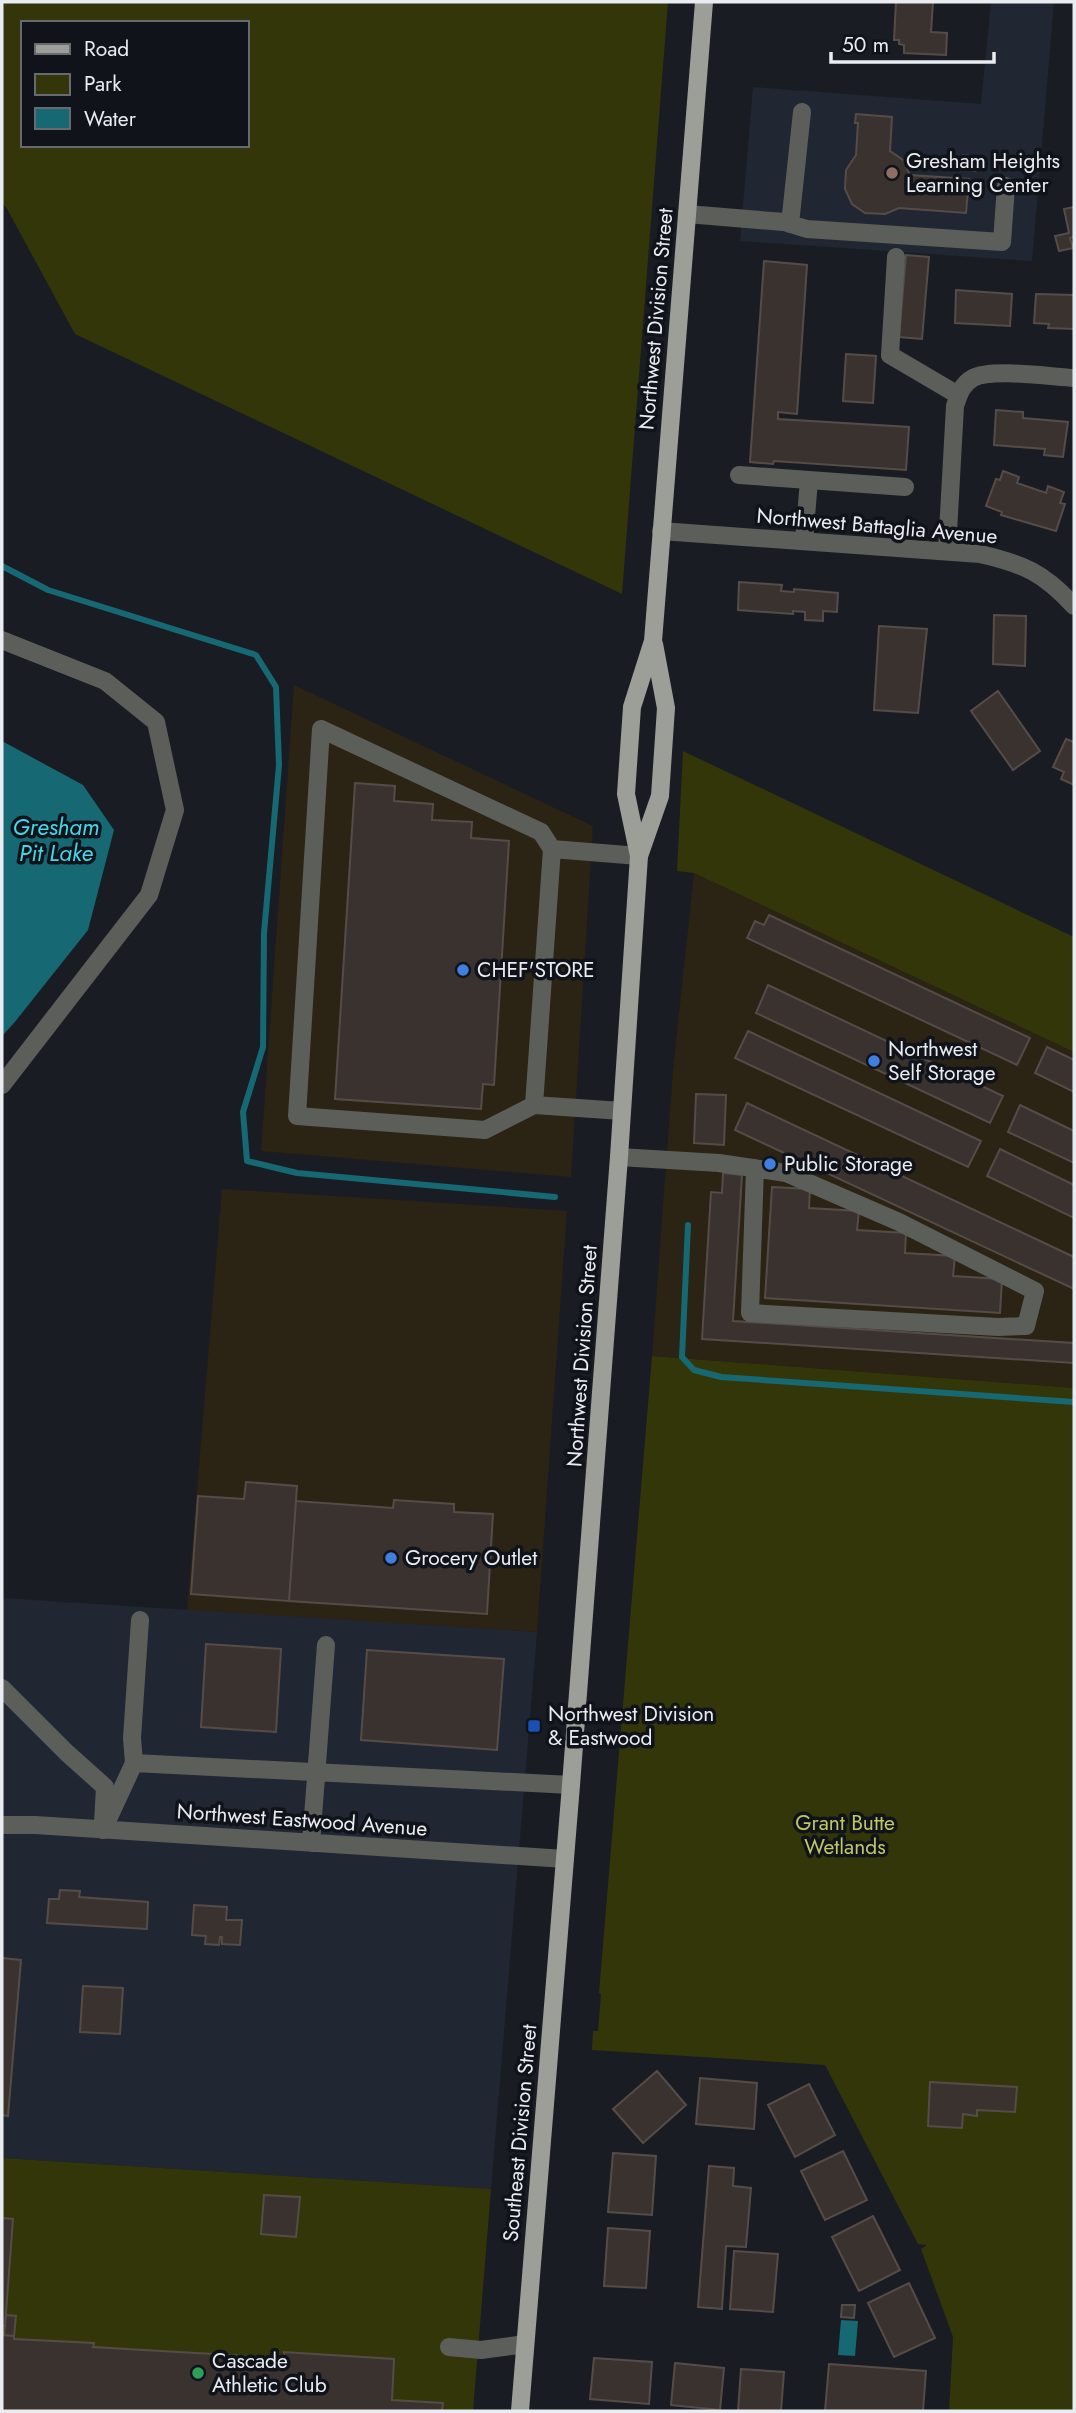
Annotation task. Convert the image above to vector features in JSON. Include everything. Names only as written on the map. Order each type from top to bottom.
[{"type":"main road","name":"Northwest Division Street","points":[[639,856],[626,794],[632,706],[653,641],[704,2]]},
{"type":"main road","name":"Northwest Division Street","points":[[565,1859],[619,1157],[639,856],[660,796],[666,708],[653,641]]},
{"type":"main road","name":"Southeast Division Street","points":[[520,2411],[565,1859]]},
{"type":"street","points":[[790,224],[802,112]]},
{"type":"street","points":[[687,214],[790,224],[807,229],[1002,242],[1006,186]]},
{"type":"street","points":[[896,257],[890,355],[958,395]]},
{"type":"street","points":[[947,550],[955,405],[961,389],[981,374],[1074,378]]},
{"type":"street","points":[[739,475],[905,487]]},
{"type":"street","points":[[804,541],[809,480]]},
{"type":"street","name":"Northwest Battaglia Avenue","points":[[661,531],[947,550],[1010,561],[1033,570],[1054,584],[1074,606]]},
{"type":"street","points":[[2,640],[105,681],[156,722],[175,810],[149,895],[2,1085]]},
{"type":"street","points":[[534,1105],[552,849],[541,832],[321,729],[297,1116],[485,1130],[534,1105],[622,1111]]},
{"type":"street","points":[[552,849],[639,856]]},
{"type":"street","points":[[619,1157],[719,1163],[755,1168],[786,1173],[886,1217],[1035,1291],[1026,1326],[998,1327],[750,1313],[755,1168]]},
{"type":"street","points":[[103,1830],[134,1763],[132,1738],[140,1620]]},
{"type":"street","points":[[311,1843],[326,1645]]},
{"type":"street","points":[[2,1688],[105,1787],[103,1830]]},
{"type":"street","points":[[134,1763],[571,1785]]},
{"type":"street","name":"Northwest Eastwood Avenue","points":[[2,1825],[565,1859]]},
{"type":"street","points":[[449,2347],[481,2350],[526,2344]]},
{"type":"shaded area","name":"Gresham Heights Learning Center","points":[[991,2],[1054,2],[1032,261],[740,241],[753,87],[981,104]]},
{"type":"shaded area","points":[[294,685],[593,826],[571,1177],[261,1151]]},
{"type":"shaded area","points":[[694,873],[1074,1052],[1074,1388],[652,1356],[673,1070]]},
{"type":"shaded area","points":[[222,1189],[567,1211],[537,1632],[187,1611]]},
{"type":"shaded area","points":[[2,1598],[537,1632],[491,2189],[2,2158]]},
{"type":"green space","points":[[2,2],[668,2],[622,594],[75,334],[2,204]]},
{"type":"green space","points":[[683,751],[1074,937],[1074,1052],[694,873],[677,871]]},
{"type":"green space","name":"Grant Butte Wetlands","points":[[652,1356],[1074,1388],[1074,2411],[949,2411],[953,2337],[921,2249],[927,2245],[918,2244],[825,2065],[592,2050],[593,2031],[598,2031]]},
{"type":"green space","points":[[2,2158],[491,2189],[473,2411],[2,2411]]},
{"type":"water","name":"Gresham Pit Lake","points":[[2,741],[83,785],[114,830],[88,930],[2,1036]]},
{"type":"water","points":[[841,2320],[858,2321],[855,2356],[838,2355]]},
{"type":"building","points":[[896,2],[933,2],[931,32],[947,33],[946,55],[904,53],[904,45],[899,44],[899,40],[894,40]]},
{"type":"building","points":[[856,114],[892,117],[890,151],[903,160],[910,175],[969,179],[966,213],[899,208],[885,214],[865,213],[852,204],[845,189],[846,170],[856,155]]},
{"type":"building","points":[[963,155],[978,157],[976,171],[961,170]]},
{"type":"building","points":[[1074,207],[1074,237],[1070,238],[1073,248],[1059,251],[1055,236],[1069,233],[1064,209]]},
{"type":"building","points":[[906,255],[929,257],[922,339],[899,337]]},
{"type":"building","points":[[764,261],[807,265],[797,414],[778,412],[778,419],[909,427],[906,470],[774,461],[773,464],[750,462]]},
{"type":"building","points":[[956,290],[1012,294],[1010,326],[955,323]]},
{"type":"building","points":[[1036,294],[1074,295],[1074,329],[1048,328],[1049,324],[1034,323]]},
{"type":"building","points":[[846,354],[876,356],[873,403],[843,401]]},
{"type":"building","points":[[996,410],[1023,412],[1023,418],[1068,422],[1063,457],[1044,455],[1045,449],[994,445]]},
{"type":"building","points":[[1003,471],[1019,477],[1017,483],[1046,493],[1048,486],[1064,492],[1060,503],[1065,504],[1056,531],[1001,515],[1002,512],[986,506],[996,479],[1000,480]]},
{"type":"building","points":[[739,582],[782,585],[781,591],[794,592],[794,589],[838,593],[837,612],[823,611],[823,621],[805,620],[805,612],[793,611],[793,614],[738,610]]},
{"type":"building","points":[[994,615],[1026,616],[1025,666],[993,664]]},
{"type":"building","points":[[879,626],[927,629],[918,713],[874,710]]},
{"type":"building","points":[[998,691],[1040,751],[1013,770],[971,711]]},
{"type":"building","points":[[1066,739],[1074,742],[1074,785],[1061,779],[1064,772],[1053,767]]},
{"type":"building","points":[[355,783],[395,786],[394,801],[433,804],[432,820],[472,822],[471,838],[509,841],[494,1085],[483,1084],[481,1109],[335,1099]]},
{"type":"building","points":[[769,915],[1030,1038],[1017,1065],[747,938],[755,921],[764,925]]},
{"type":"building","points":[[768,985],[1003,1096],[990,1123],[756,1013]]},
{"type":"building","points":[[748,1031],[981,1141],[968,1167],[735,1058]]},
{"type":"building","points":[[1047,1047],[1074,1060],[1074,1092],[1035,1073]]},
{"type":"building","points":[[696,1094],[726,1095],[724,1145],[694,1143]]},
{"type":"building","points":[[747,1103],[1074,1257],[1074,1289],[735,1130]]},
{"type":"building","points":[[1020,1105],[1074,1131],[1074,1163],[1008,1132]]},
{"type":"building","points":[[1000,1149],[1074,1185],[1074,1218],[987,1176]]},
{"type":"building","points":[[723,1173],[742,1175],[733,1321],[1074,1343],[1074,1363],[702,1339],[711,1192],[722,1193]]},
{"type":"building","points":[[772,1187],[810,1189],[809,1208],[859,1211],[857,1230],[906,1233],[905,1253],[955,1256],[953,1276],[1002,1279],[1000,1313],[765,1298]]},
{"type":"building","points":[[246,1482],[297,1486],[289,1601],[191,1594],[198,1496],[244,1499]]},
{"type":"building","name":"Grocery Outlet","points":[[394,1500],[454,1504],[454,1512],[493,1514],[487,1614],[289,1601],[296,1501],[393,1508]]},
{"type":"building","points":[[206,1644],[281,1649],[276,1732],[201,1727]]},
{"type":"building","points":[[367,1650],[504,1659],[497,1750],[361,1740]]},
{"type":"building","points":[[60,1890],[80,1891],[79,1897],[148,1902],[147,1929],[47,1923],[49,1899],[59,1899]]},
{"type":"building","points":[[194,1905],[227,1907],[226,1920],[242,1920],[240,1945],[222,1944],[222,1937],[219,1945],[205,1944],[206,1936],[192,1935]]},
{"type":"building","points":[[2,1958],[21,1960],[8,2116],[2,2115]]},
{"type":"building","points":[[83,1986],[123,1988],[120,2034],[80,2032]]},
{"type":"building","points":[[657,2071],[686,2105],[643,2143],[613,2109]]},
{"type":"building","points":[[700,2078],[757,2083],[754,2129],[696,2124]]},
{"type":"building","points":[[930,2082],[1017,2087],[1015,2112],[977,2110],[977,2116],[963,2114],[962,2128],[928,2126]]},
{"type":"building","points":[[809,2084],[835,2135],[795,2157],[768,2105]]},
{"type":"building","points":[[843,2151],[867,2200],[825,2220],[801,2171]]},
{"type":"building","points":[[613,2153],[656,2156],[652,2215],[608,2212]]},
{"type":"building","points":[[709,2166],[734,2168],[733,2186],[751,2188],[746,2247],[726,2246],[722,2309],[698,2307]]},
{"type":"building","points":[[264,2195],[300,2197],[296,2237],[261,2234]]},
{"type":"building","points":[[873,2216],[900,2270],[859,2291],[832,2237]]},
{"type":"building","points":[[2,2218],[13,2219],[5,2326],[2,2326]]},
{"type":"building","points":[[608,2228],[650,2231],[646,2288],[604,2286]]},
{"type":"building","points":[[734,2251],[778,2254],[773,2312],[730,2309]]},
{"type":"building","points":[[909,2283],[935,2338],[894,2357],[868,2303]]},
{"type":"building","points":[[842,2305],[855,2305],[854,2318],[841,2317]]},
{"type":"building","points":[[6,2315],[16,2316],[14,2336],[4,2335]]},
{"type":"building","name":"Cascade Athletic Club","points":[[2,2335],[14,2336],[14,2339],[94,2343],[93,2347],[284,2358],[284,2352],[394,2359],[392,2400],[443,2403],[442,2411],[2,2411]]},
{"type":"building","points":[[594,2358],[652,2362],[649,2404],[590,2399]]},
{"type":"building","points":[[675,2363],[724,2368],[720,2410],[671,2405]]},
{"type":"building","points":[[829,2364],[926,2371],[923,2411],[825,2411]]},
{"type":"building","points":[[741,2369],[784,2372],[781,2411],[738,2411]]},
{"type":"waterway","points":[[2,566],[48,590],[256,655],[276,687],[279,765],[264,933],[263,1047],[243,1112],[247,1161],[297,1173],[555,1197]]},
{"type":"waterway","points":[[688,1225],[682,1357],[694,1370],[721,1377],[1074,1402]]},
{"type":"place","name":"Gresham Heights Learning Center","points":[[892,173]]},
{"type":"place","name":"CHEF'STORE","points":[[463,970]]},
{"type":"place","name":"Northwest Self Storage","points":[[874,1061]]},
{"type":"place","name":"Public Storage","points":[[770,1164]]},
{"type":"place","name":"Grocery Outlet","points":[[391,1558]]},
{"type":"place","name":"Northwest Division & Eastwood","points":[[534,1726]]},
{"type":"place","name":"Cascade Athletic Club","points":[[198,2373]]}]
